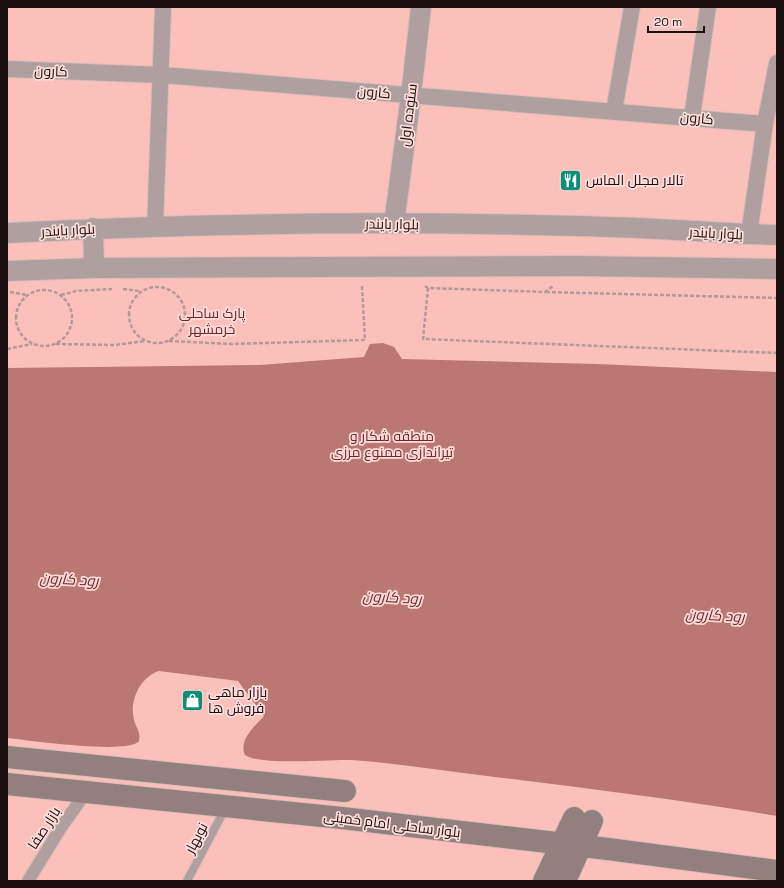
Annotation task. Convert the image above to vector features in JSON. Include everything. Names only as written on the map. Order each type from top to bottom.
[{"type":"main road","name":"بلوار ساحلی امام خمینی","points":[[7,757],[345,791]]},
{"type":"main road","name":"بلوار ساحلی امام خمینی","points":[[7,784],[342,818],[777,871]]},
{"type":"main road","points":[[544,881],[571,845],[583,820]]},
{"type":"main road","points":[[565,881],[571,845]]},
{"type":"street","points":[[155,227],[162,75],[163,7]]},
{"type":"street","name":"ستوده اول","points":[[394,224],[421,7]]},
{"type":"street","points":[[614,111],[632,7]]},
{"type":"street","points":[[692,117],[708,7]]},
{"type":"street","points":[[749,234],[765,124],[777,63]]},
{"type":"street","name":"کارون","points":[[7,69],[162,75],[765,124]]},
{"type":"street","name":"بلوار بایندر","points":[[7,233],[93,228],[329,223],[578,226],[777,234]]},
{"type":"street","points":[[93,228],[94,268]]},
{"type":"street","points":[[7,271],[94,268],[578,266],[777,269]]},
{"type":"street","name":"بازار صفا","points":[[28,881],[60,829],[86,792]]},
{"type":"lane","name":"نوبهار","points":[[188,881],[227,806]]},
{"type":"path","points":[[56,344],[65,337],[71,327],[72,315],[69,304],[61,295],[50,290],[38,290],[27,295],[19,304],[16,315],[17,327],[23,337],[32,344],[44,347],[56,344],[115,345],[145,341],[157,343],[169,341],[232,344],[365,340],[362,282]]},
{"type":"path","points":[[145,341],[136,334],[130,324],[129,312],[132,300],[140,292],[151,287],[163,287],[174,292],[182,301],[186,312],[184,324],[178,334],[169,341]]},
{"type":"path","points":[[428,288],[423,339],[777,352]]},
{"type":"path","points":[[61,295],[76,291],[115,289]]},
{"type":"path","points":[[122,289],[140,292]]},
{"type":"path","points":[[7,291],[27,295]]},
{"type":"path","points":[[545,292],[777,298]]},
{"type":"path","points":[[7,349],[32,344]]},
{"type":"green space","name":"منطقه شکار و تیراندازی ممنوع مرزی","points":[[7,7],[777,7],[777,881],[7,881]]},
{"type":"water","name":"رود کارون","points":[[383,343],[394,347],[402,359],[598,364],[777,372],[777,816],[632,794],[386,763],[352,760],[280,761],[253,758],[245,755],[243,749],[244,744],[248,734],[264,716],[238,681],[159,671],[152,674],[141,684],[135,698],[133,713],[139,733],[139,741],[131,745],[117,747],[77,746],[7,738],[7,368],[260,365],[364,357],[370,344]]},
{"type":"place","name":"تالار مجلل الماس","points":[[571,180]]},
{"type":"place","name":"بازار ماهی فروش ها","points":[[192,700]]},
{"type":"park label","name":"پارک ساحلی خرمشهر","points":[[212,322]]}]
